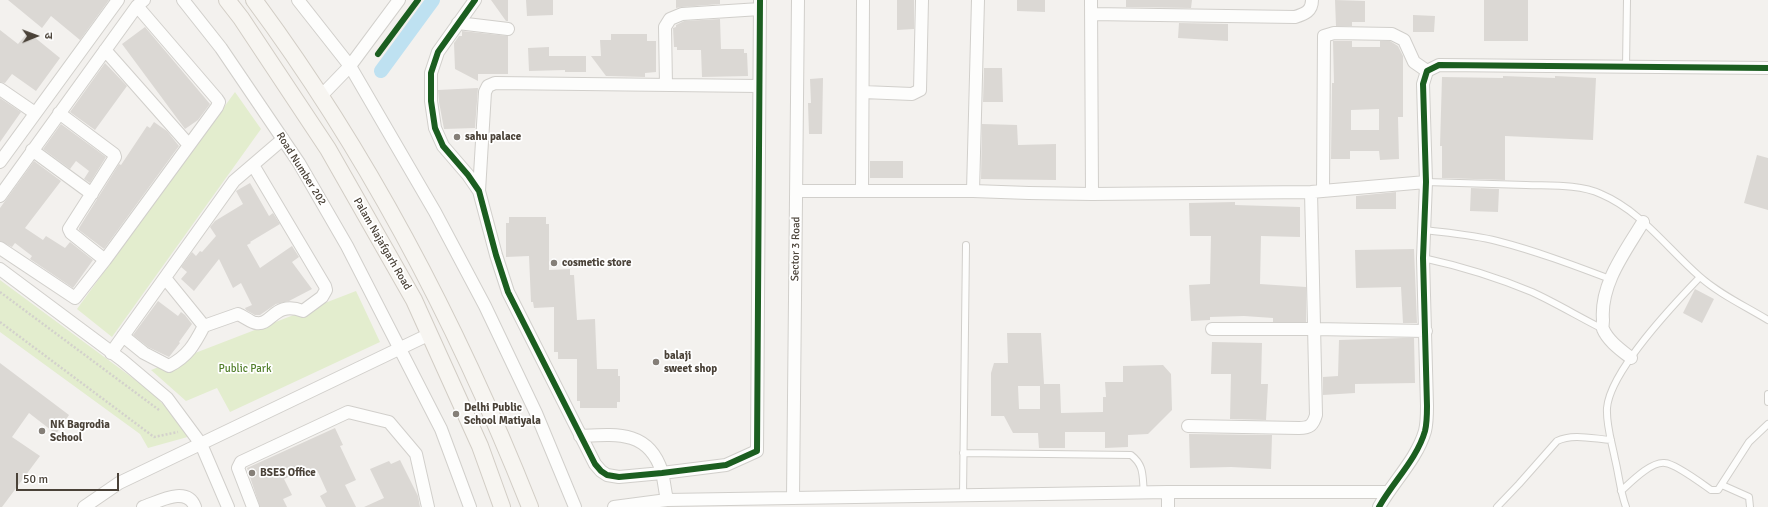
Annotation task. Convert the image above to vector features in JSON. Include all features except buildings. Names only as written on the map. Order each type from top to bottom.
[{"type":"main road","name":"Palam Najafgarh Road","points":[[227,0],[241,18],[328,149],[414,300],[480,446],[502,507]]},
{"type":"main road","name":"Palam Najafgarh Road","points":[[254,0],[348,138],[434,293],[502,437],[530,507]]},
{"type":"street","points":[[0,160],[118,0]]},
{"type":"street","name":"Road Number 202","points":[[183,0],[221,48],[299,163],[346,246],[441,429],[467,506]]},
{"type":"street","points":[[298,0],[350,66],[432,207],[485,306],[536,413],[575,507]]},
{"type":"street","points":[[320,97],[350,66],[399,0]]},
{"type":"street","points":[[475,0],[438,52],[432,73],[432,108],[434,128],[443,146],[468,175],[479,191]]},
{"type":"street","name":"Sector 3 Road","points":[[793,498],[798,0]]},
{"type":"street","points":[[862,190],[863,0]]},
{"type":"street","points":[[863,92],[912,94],[920,90],[922,0]]},
{"type":"street","points":[[973,190],[978,0]]},
{"type":"street","points":[[1092,0],[1092,194]]},
{"type":"street","points":[[1091,14],[1296,17],[1307,13],[1312,4],[1312,0]]},
{"type":"street","points":[[0,196],[105,50],[141,3],[219,102],[105,260],[75,298],[0,248]]},
{"type":"street","points":[[666,85],[665,27],[670,19],[682,14],[760,4],[757,451],[726,465],[619,477],[607,475],[595,464],[508,292],[496,255],[479,191],[484,92],[488,86],[495,83],[666,85],[759,86]]},
{"type":"street","points":[[458,23],[508,29]]},
{"type":"street","points":[[1324,191],[1324,36],[1334,33],[1392,34],[1404,40],[1414,62],[1427,71]]},
{"type":"street","points":[[105,50],[189,144]]},
{"type":"street","points":[[1378,507],[1416,452],[1426,430],[1426,331],[1423,258],[1426,182],[1423,84],[1427,71],[1439,65],[1768,68]]},
{"type":"street","points":[[0,89],[35,113]]},
{"type":"street","points":[[59,113],[114,154],[115,160],[69,229],[71,233],[105,260]]},
{"type":"street","points":[[112,353],[234,181],[283,139]]},
{"type":"street","points":[[32,150],[92,194]]},
{"type":"street","points":[[123,336],[144,353],[168,366],[186,356],[194,345],[204,326],[238,314],[255,323],[263,322],[285,307],[302,311],[322,296],[326,290],[254,165]]},
{"type":"street","points":[[796,191],[973,190],[1092,194],[1311,192],[1426,182]]},
{"type":"street","points":[[1188,426],[1308,428],[1314,424],[1316,415],[1311,192]]},
{"type":"street","points":[[1631,358],[1612,342],[1603,329],[1602,312],[1610,279],[1643,222]]},
{"type":"street","points":[[0,268],[112,353],[167,398],[201,444],[228,507]]},
{"type":"street","points":[[165,278],[204,326]]},
{"type":"street","points":[[1212,329],[1314,328],[1426,331]]},
{"type":"street","points":[[84,507],[119,483],[430,334]]},
{"type":"street","points":[[253,507],[240,476],[238,468],[241,462],[348,412],[389,422],[416,454],[428,507]]},
{"type":"street","points":[[580,436],[608,434],[625,436],[639,440],[650,449],[662,473],[667,500]]},
{"type":"street","points":[[614,507],[667,500],[1168,492],[1387,492]]},
{"type":"street","points":[[1168,492],[1168,507]]},
{"type":"street","points":[[143,507],[175,495],[184,496],[194,503],[195,507]]},
{"type":"lane","points":[[1626,67],[1627,0]]},
{"type":"lane","points":[[1426,182],[1552,186],[1582,189],[1601,194],[1622,205],[1643,222],[1700,277],[1734,300],[1768,320]]},
{"type":"lane","points":[[1424,230],[1463,234],[1496,241],[1534,252],[1610,279]]},
{"type":"lane","points":[[963,495],[966,245]]},
{"type":"lane","points":[[1423,258],[1456,265],[1497,278],[1532,293],[1603,329]]},
{"type":"lane","points":[[1626,507],[1621,491],[1608,424],[1607,408],[1611,391],[1631,358],[1660,320],[1700,277]]},
{"type":"lane","points":[[1768,394],[1768,402]]},
{"type":"lane","points":[[1621,491],[1646,470],[1657,464],[1664,463],[1673,465],[1711,490],[1718,490],[1749,442],[1768,424]]},
{"type":"lane","points":[[1497,507],[1557,441],[1564,437],[1611,440]]},
{"type":"lane","points":[[963,453],[1131,456],[1139,461],[1142,468],[1144,493]]},
{"type":"lane","points":[[1722,485],[1749,497],[1750,507]]},
{"type":"path","points":[[0,292],[165,414]]},
{"type":"path","points":[[0,322],[154,436],[179,432],[173,426]]},
{"type":"green space","points":[[235,92],[261,129],[112,337],[77,309]]},
{"type":"green space","points":[[0,280],[153,393],[191,436],[148,448],[140,434],[0,332]]},
{"type":"green space","name":"Public Park","points":[[356,291],[380,342],[230,412],[217,388],[186,401],[151,370]]},
{"type":"waterway","points":[[381,71],[433,0]]},
{"type":"cycle path","points":[[378,54],[418,0]]},
{"type":"cycle path","points":[[475,0],[438,52],[431,73],[431,101],[435,128],[443,146],[468,175],[479,191],[496,255],[508,292],[595,464],[607,475],[619,477],[726,465],[757,451],[760,0]]},
{"type":"cycle path","points":[[1379,507],[1411,461],[1421,441],[1427,422],[1423,258],[1426,182],[1423,84],[1427,71],[1439,65],[1768,68]]},
{"type":"place","name":"sahu palace","points":[[457,137]]},
{"type":"place","name":"cosmetic store","points":[[554,263]]},
{"type":"place","name":"balaji sweet shop","points":[[656,362]]},
{"type":"place","name":"Delhi Public School Matiyala","points":[[456,414]]},
{"type":"place","name":"NK Bagrodia School","points":[[42,431]]},
{"type":"place","name":"BSES Office","points":[[252,473]]}]
